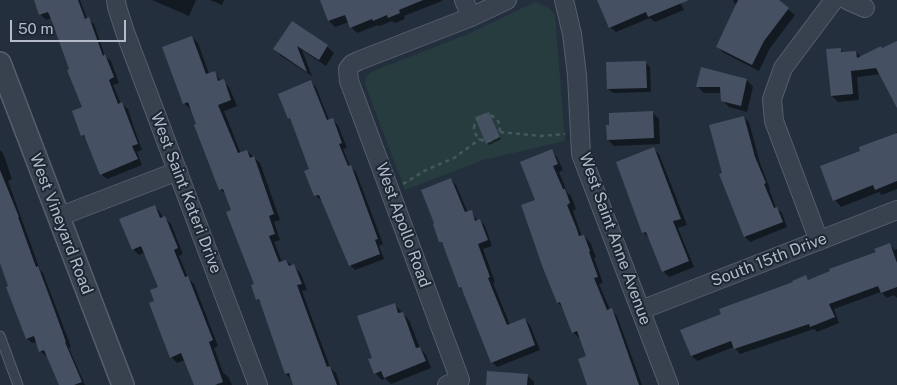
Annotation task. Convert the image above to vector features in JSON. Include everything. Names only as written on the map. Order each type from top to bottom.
[{"type":"street","name":"West Saint Kateri Drive","points":[[116,0],[125,32],[258,385]]},
{"type":"street","points":[[464,0],[471,17],[507,0]]},
{"type":"street","name":"West Saint Anne Avenue","points":[[564,0],[572,34],[577,75],[581,154],[669,385]]},
{"type":"street","points":[[819,241],[774,121],[772,99],[783,68],[834,0]]},
{"type":"street","points":[[847,0],[864,8]]},
{"type":"street","name":"West Apollo Road","points":[[454,382],[349,81],[348,69],[358,60],[471,17]]},
{"type":"street","name":"West Vineyard Road","points":[[0,63],[122,385]]},
{"type":"street","points":[[58,217],[178,171]]},
{"type":"street","name":"South 15th Drive","points":[[641,310],[897,210]]},
{"type":"lane","points":[[0,336],[18,385]]},
{"type":"path","points":[[402,185],[426,170],[454,158],[480,139],[491,140],[498,136],[500,123],[490,114],[477,119],[474,127],[476,135],[480,139]]},
{"type":"path","points":[[500,132],[542,136],[565,134]]},
{"type":"green space","points":[[535,2],[550,9],[555,15],[565,141],[483,160],[405,190],[365,84],[366,78],[371,72],[468,34]]},
{"type":"building","points":[[34,0],[78,0],[85,19],[89,17],[103,56],[105,54],[114,77],[109,80],[118,104],[122,102],[138,144],[132,146],[138,159],[100,175],[84,135],[81,136],[72,111],[82,107],[67,70],[69,69],[51,19],[48,12],[39,15]]},
{"type":"building","points":[[320,0],[423,0],[399,10],[400,13],[388,18],[387,15],[350,28],[345,15],[328,21]]},
{"type":"building","points":[[597,0],[689,0],[648,17],[646,12],[609,28]]},
{"type":"building","points":[[738,0],[779,0],[789,8],[764,41],[752,65],[716,47]]},
{"type":"building","points":[[292,21],[328,45],[319,60],[297,46],[307,72],[273,49]]},
{"type":"building","points":[[192,36],[206,74],[215,71],[218,81],[224,79],[231,100],[218,105],[238,153],[247,150],[250,158],[254,156],[274,214],[269,216],[275,234],[269,236],[279,262],[286,260],[289,266],[294,264],[302,284],[297,285],[327,367],[330,366],[337,385],[293,385],[289,373],[285,374],[259,299],[256,300],[251,285],[254,284],[226,212],[231,210],[223,189],[219,190],[194,125],[196,124],[188,102],[183,104],[162,47]]},
{"type":"building","points":[[897,41],[897,108],[876,68],[851,71],[853,94],[831,96],[826,49],[841,48],[841,52],[856,51],[857,58],[881,46],[882,48]]},
{"type":"building","points":[[646,61],[647,88],[607,89],[606,62]]},
{"type":"building","points":[[701,67],[747,79],[741,106],[721,101],[720,87],[696,87]]},
{"type":"building","points":[[311,80],[327,120],[333,118],[342,143],[339,144],[348,166],[351,165],[378,239],[375,240],[380,254],[349,266],[319,195],[314,196],[304,171],[309,169],[290,118],[288,119],[278,94]]},
{"type":"building","points":[[653,111],[654,138],[607,140],[606,125],[609,125],[609,113]]},
{"type":"building","points":[[489,112],[500,137],[486,144],[475,117]]},
{"type":"building","points":[[744,116],[755,157],[766,183],[764,184],[774,208],[777,207],[783,222],[744,237],[719,174],[722,173],[709,125]]},
{"type":"building","points":[[897,133],[897,181],[875,190],[873,185],[833,201],[820,166],[860,151],[859,147]]},
{"type":"building","points":[[654,147],[681,219],[673,221],[689,261],[662,272],[646,232],[642,233],[616,162]]},
{"type":"building","points":[[552,149],[558,164],[553,166],[563,189],[565,189],[570,203],[567,205],[579,236],[584,235],[598,277],[594,278],[607,310],[612,308],[639,385],[587,385],[578,359],[586,356],[577,331],[572,333],[560,302],[557,303],[543,268],[521,205],[535,200],[520,162]]},
{"type":"building","points":[[0,170],[82,382],[74,385],[59,385],[44,350],[39,352],[34,336],[26,339],[6,287],[8,286],[0,263]]},
{"type":"building","points":[[451,178],[465,212],[472,210],[475,221],[480,219],[488,240],[478,244],[490,277],[488,278],[507,325],[525,318],[535,345],[491,363],[461,287],[459,288],[442,242],[439,242],[421,190]]},
{"type":"building","points":[[155,205],[160,218],[165,216],[178,248],[174,250],[185,277],[188,276],[213,340],[209,342],[223,382],[215,385],[194,385],[181,353],[170,358],[149,303],[154,301],[150,290],[158,287],[141,246],[132,250],[119,219]]},
{"type":"building","points":[[890,243],[897,263],[897,287],[881,293],[878,286],[829,304],[835,317],[810,327],[809,324],[734,349],[731,341],[691,356],[680,330],[721,314],[719,309],[793,282],[806,275],[808,280],[830,271],[829,269],[876,252],[874,249]]},
{"type":"building","points":[[395,303],[398,313],[403,312],[416,348],[420,347],[426,361],[384,378],[381,371],[374,374],[368,359],[372,358],[357,316]]},
{"type":"building","points":[[487,371],[528,374],[527,385],[486,385]]}]
